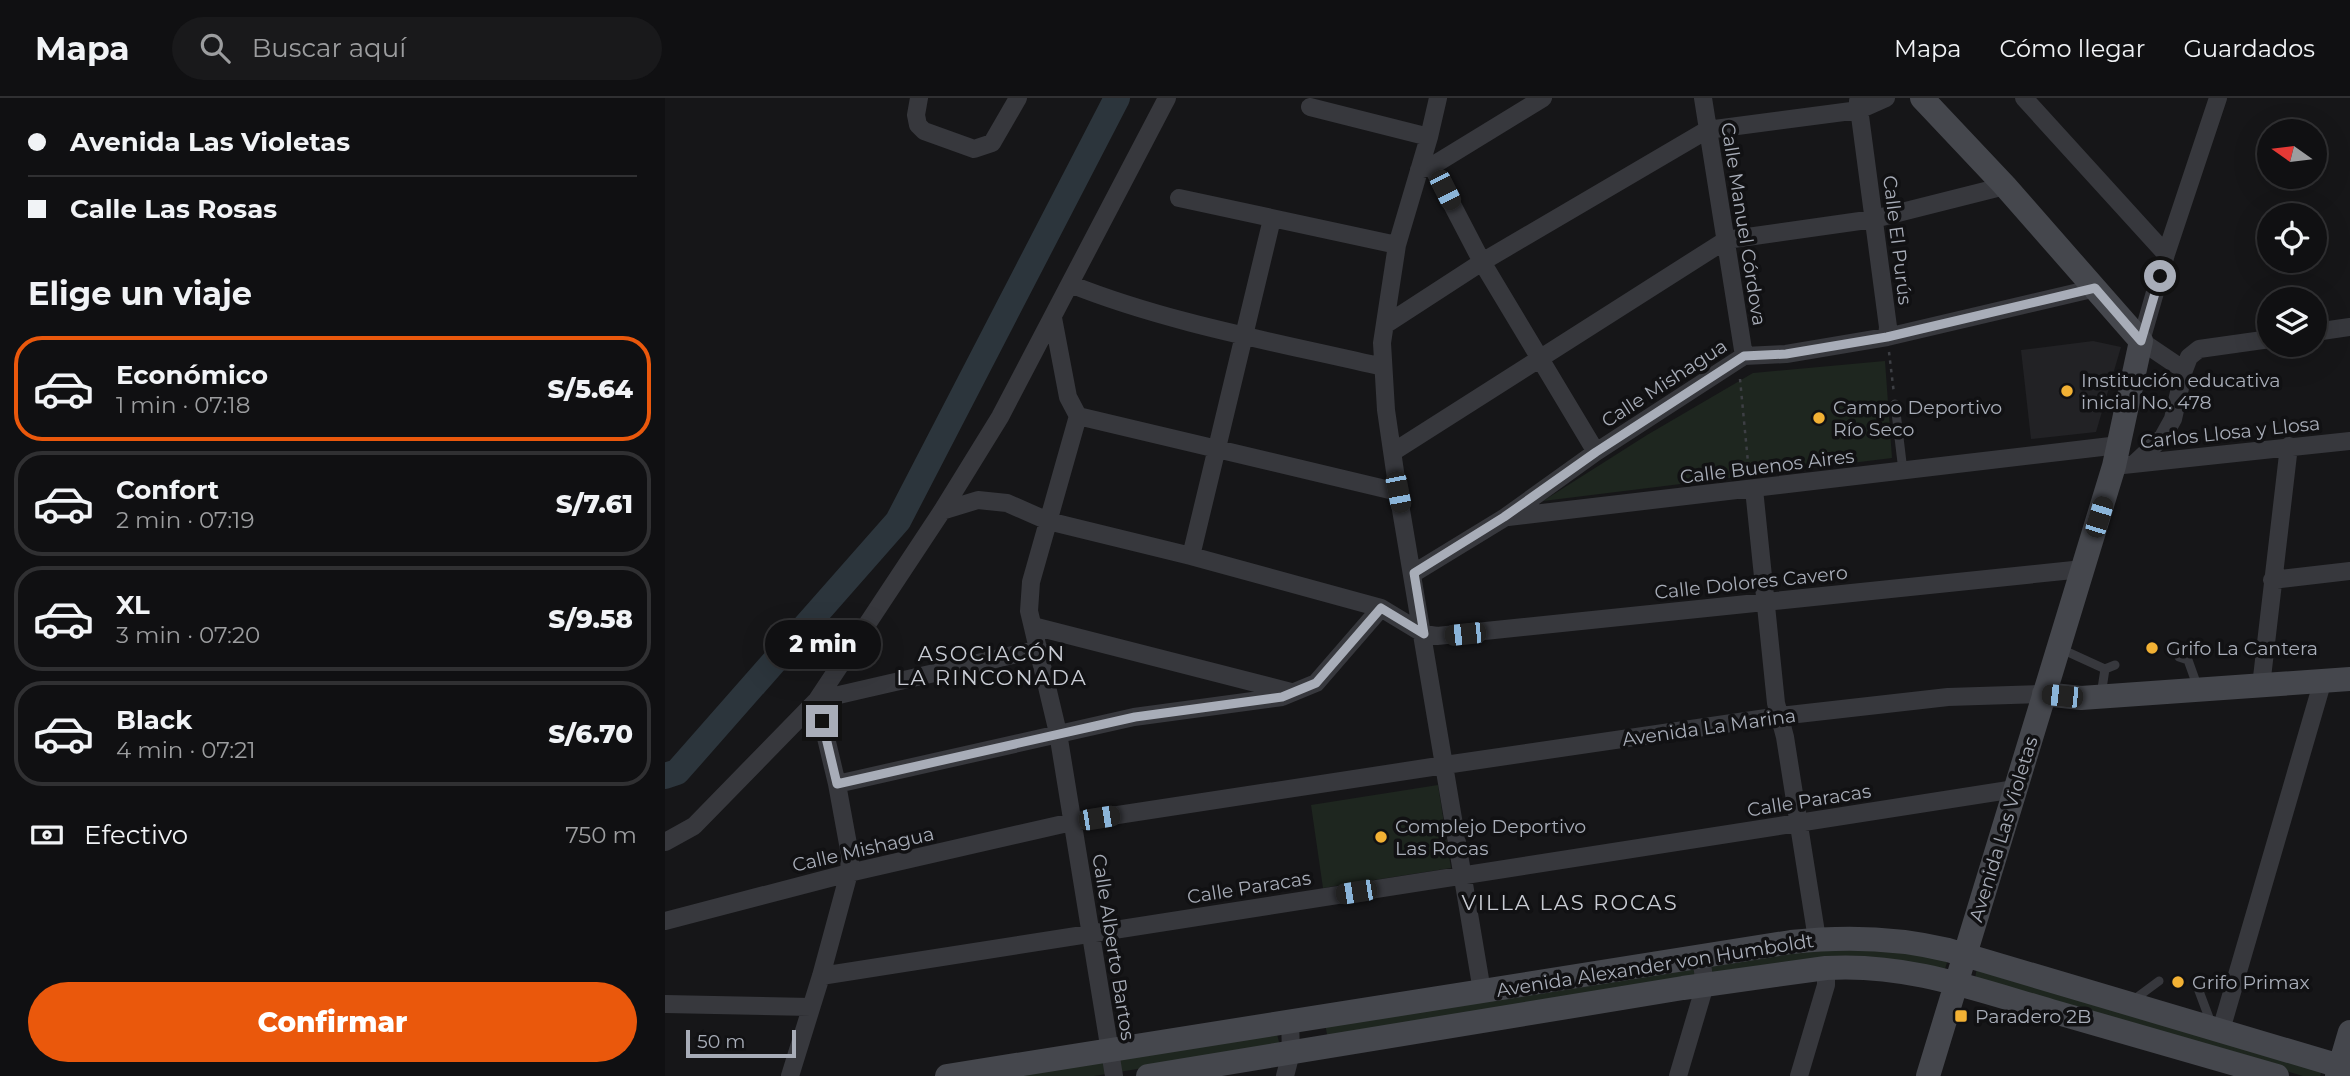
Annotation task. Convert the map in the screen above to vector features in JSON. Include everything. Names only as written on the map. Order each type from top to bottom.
[{"type":"main road","points":[[1922,98],[2005,186],[2141,341]]},
{"type":"main road","name":"Avenida Las Violetas","points":[[1928,1076],[2058,648],[2123,458],[2141,341]]},
{"type":"main road","name":"Avenida La Marina","points":[[2044,694],[2101,697],[2350,678]]},
{"type":"main road","name":"Avenida Alexander von Humboldt","points":[[947,1076],[1700,957],[1817,939],[1850,937],[1898,939],[1964,954],[2217,1029],[2342,1070]]},
{"type":"main road","name":"Avenida Alexander von Humboldt","points":[[1163,1075],[1288,1064],[1705,985],[1826,968],[1894,969],[1956,983],[2277,1076]]},
{"type":"main road","points":[[2342,1070],[2350,1032]]},
{"type":"street","points":[[919,98],[916,115],[918,125],[924,131],[974,149],[992,144],[1018,98]]},
{"type":"street","points":[[665,842],[694,826],[817,700],[942,511],[1000,417],[1167,98]]},
{"type":"street","points":[[1438,98],[1429,137],[1426,168],[1397,245],[1382,343],[1383,367],[1386,411],[1398,492],[1414,573],[1482,991]]},
{"type":"street","points":[[1426,168],[1543,98]]},
{"type":"street","name":"Calle Manuel Córdova","points":[[1703,98],[1744,356]]},
{"type":"street","points":[[1385,325],[1482,262],[1707,130],[1887,98]]},
{"type":"street","points":[[2024,98],[2166,254]]},
{"type":"street","name":"Avenida Las Violetas","points":[[2141,341],[2166,254],[2218,98]]},
{"type":"street","name":"Calle El Purús","points":[[1859,104],[1887,337]]},
{"type":"street","points":[[1310,107],[1429,137]]},
{"type":"street","points":[[1426,168],[1596,452]]},
{"type":"street","points":[[1393,452],[1726,240],[1874,219],[2005,186]]},
{"type":"street","points":[[1179,198],[1397,245]]},
{"type":"street","points":[[1191,556],[1272,219]]},
{"type":"street","points":[[1070,284],[1111,300],[1243,335],[1383,367]]},
{"type":"street","name":"Calle Mishagua","points":[[1414,573],[1504,517],[1596,452],[1744,356],[1786,354],[1887,337],[2095,288]]},
{"type":"street","points":[[1053,318],[1068,397],[1078,416],[1398,492]]},
{"type":"street","points":[[2327,330],[2350,327]]},
{"type":"street","points":[[2141,341],[2184,370]]},
{"type":"street","points":[[2123,458],[2163,437],[2173,419],[2189,357],[2199,349],[2257,341]]},
{"type":"street","name":"Calle Alberto Bartos","points":[[1078,416],[1031,582],[1029,611],[1058,733],[1114,1076]]},
{"type":"street","name":"Carlos Llosa y Llosa","points":[[2123,458],[2350,441]]},
{"type":"street","points":[[2261,686],[2289,446]]},
{"type":"street","name":"Calle Buenos Aires","points":[[1504,517],[1903,471],[2123,458]]},
{"type":"street","points":[[1754,489],[1776,703],[1799,822],[1817,939]]},
{"type":"street","points":[[942,511],[978,500],[1007,503],[1048,521],[1191,556],[1381,608],[1424,634]]},
{"type":"street","name":"Calle Dolores Cavero","points":[[1424,634],[1437,636],[2083,569]]},
{"type":"street","points":[[2272,580],[2350,571]]},
{"type":"street","points":[[837,784],[1135,717],[1282,697],[1316,683],[1381,608]]},
{"type":"street","points":[[1033,626],[1293,692]]},
{"type":"street","points":[[817,700],[1039,649]]},
{"type":"street","points":[[2217,1029],[2323,680]]},
{"type":"street","name":"Avenida La Marina","points":[[1072,822],[1780,716],[1948,697],[2044,694]]},
{"type":"street","points":[[790,1076],[849,873],[848,834],[817,700]]},
{"type":"street","name":"Calle Paracas","points":[[821,976],[2015,789]]},
{"type":"street","name":"Calle Mishagua","points":[[665,921],[849,873],[1072,822]]},
{"type":"street","points":[[1678,1076],[1705,985],[1700,957]]},
{"type":"street","points":[[1799,1076],[1826,985],[1826,968]]},
{"type":"street","points":[[665,1004],[811,1007]]},
{"type":"street","points":[[1288,1064],[1290,1021]]},
{"type":"lane","points":[[1895,404],[1903,471]]},
{"type":"lane","points":[[2058,648],[2105,669],[2115,666]]},
{"type":"lane","points":[[2179,657],[2188,660],[2199,690]]},
{"type":"lane","points":[[2101,697],[2105,669]]},
{"type":"lane","points":[[2130,1003],[2159,981]]},
{"type":"lane","points":[[2199,991],[2217,1029]]},
{"type":"path","points":[[1887,337],[1895,404]]},
{"type":"path","points":[[1744,356],[1739,381],[1749,475],[1754,489]]},
{"type":"shaded area","name":"Institución educativa inicial No. 478","points":[[2093,341],[2121,347],[2096,432],[2031,439],[2021,350]]},
{"type":"shaded area","points":[[1885,361],[1892,458],[1543,501],[1647,435],[1753,373]]},
{"type":"shaded area","name":"Complejo Deportivo Las Rocas","points":[[1438,785],[1451,868],[1323,888],[1311,805]]},
{"type":"shaded area","points":[[1816,945],[1949,956],[1944,972],[1912,966],[1328,1039],[1325,1024]]},
{"type":"shaded area","points":[[1977,966],[2323,1067],[2320,1076],[2303,1076],[1975,979]]},
{"type":"shaded area","points":[[1276,1030],[1280,1046],[1094,1076],[995,1076]]},
{"type":"waterway","points":[[665,776],[677,772],[898,521],[1117,98]]},
{"type":"place","name":"Institución educativa inicial No. 478","points":[[2067,391]]},
{"type":"place","name":"Campo Deportivo Río Seco","points":[[1819,418]]},
{"type":"place","name":"Grifo La Cantera","points":[[2152,648]]},
{"type":"place","name":"Complejo Deportivo Las Rocas","points":[[1381,837]]},
{"type":"place","name":"Grifo Primax","points":[[2178,982]]},
{"type":"place","name":"Paradero 2B","points":[[1961,1016]]},
{"type":"district","name":"ASOCIACÓN LA RINCONADA","points":[[992,666]]},
{"type":"district","name":"VILLA LAS ROCAS","points":[[1570,903]]},
{"type":"route","points":[[822,721],[837,784],[1135,717],[1282,697],[1316,683],[1381,608],[1424,634],[1414,573],[1504,517],[1596,452],[1744,356],[1786,354],[1887,337],[2095,288],[2141,341],[2160,276]]}]
